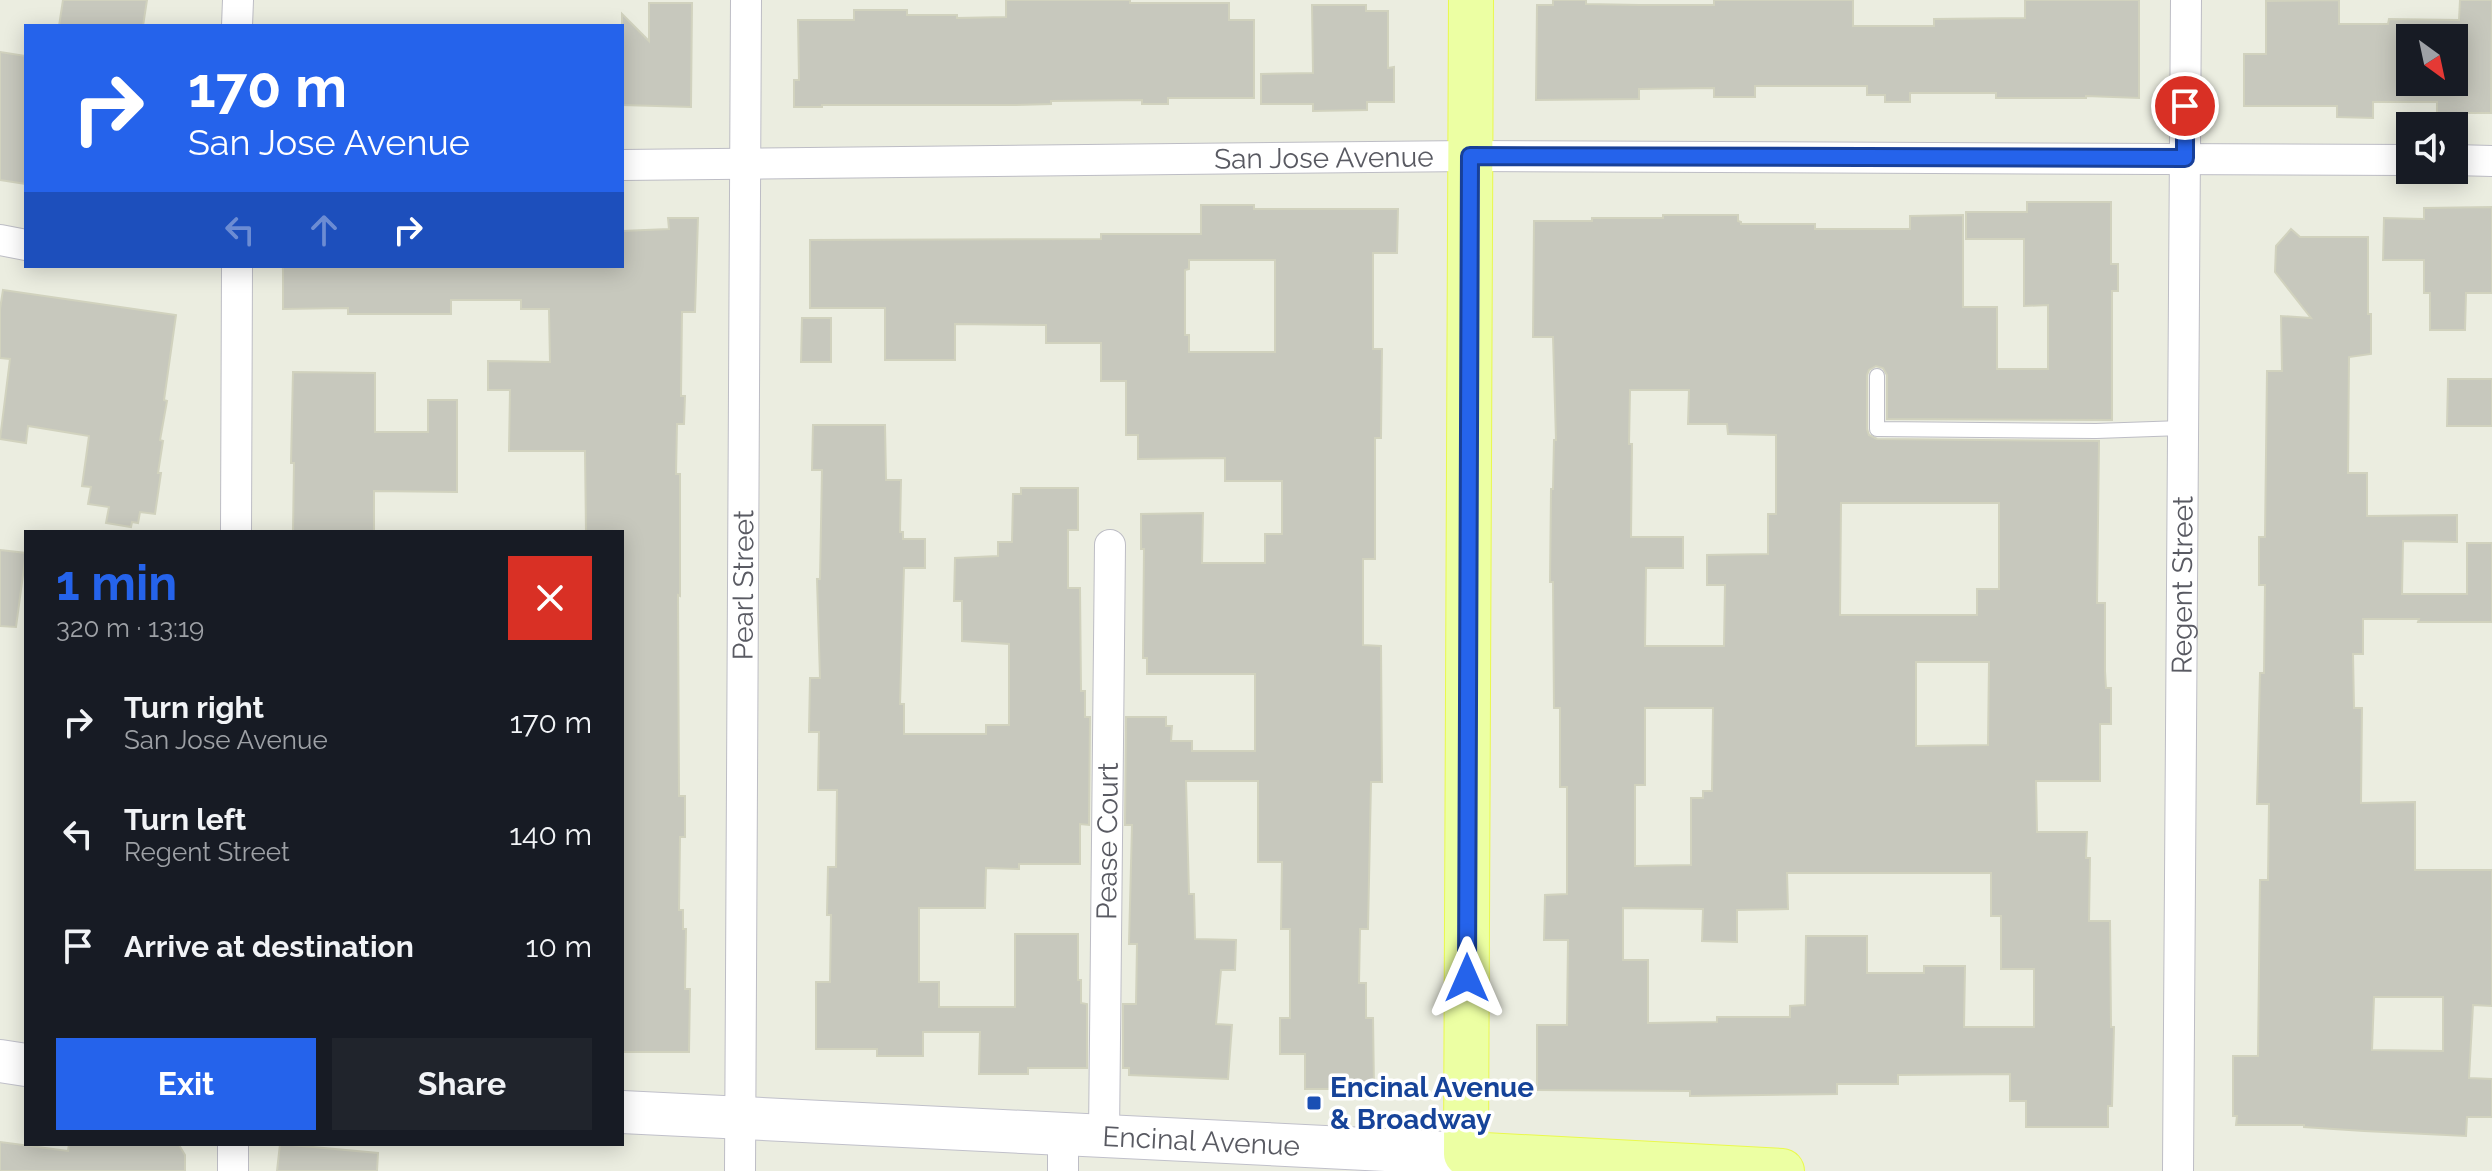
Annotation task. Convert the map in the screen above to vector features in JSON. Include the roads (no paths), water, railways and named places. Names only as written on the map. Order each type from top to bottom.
[{"type":"main road","points":[[1466,1154],[1471,0]]},
{"type":"main road","points":[[0,1061],[24,1065]]},
{"type":"main road","name":"Encinal Avenue","points":[[624,1112],[740,1117],[1063,1153],[1104,1137],[1782,1171]]},
{"type":"street","points":[[237,24],[238,0]]},
{"type":"street","name":"Pearl Street","points":[[740,1171],[746,0]]},
{"type":"street","name":"Regent Street","points":[[2178,1171],[2186,0]]},
{"type":"street","name":"San Jose Avenue","points":[[624,165],[1470,156],[2396,160]]},
{"type":"street","points":[[2468,160],[2492,161]]},
{"type":"street","points":[[0,240],[24,245]]},
{"type":"street","points":[[236,530],[237,268]]},
{"type":"street","name":"Pease Court","points":[[1104,1137],[1110,545]]},
{"type":"street","points":[[233,1146],[233,1171]]},
{"type":"lane","points":[[1877,376],[1877,429],[2096,431],[2182,428]]},
{"type":"place","name":"Encinal Avenue & Broadway","points":[[1314,1103]]}]
